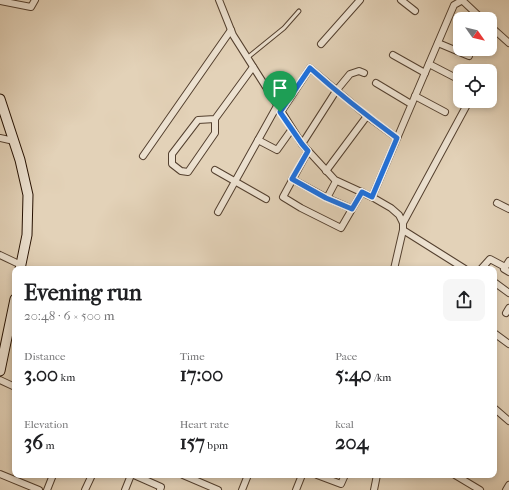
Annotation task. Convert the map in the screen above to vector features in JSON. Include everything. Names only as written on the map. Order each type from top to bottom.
[{"type":"main road","points":[[0,99],[20,160],[28,195],[27,234],[21,266]]},
{"type":"main road","points":[[0,372],[12,314]]},
{"type":"street","points":[[0,1],[31,7],[33,6],[35,0]]},
{"type":"street","points":[[219,0],[233,35],[302,144],[336,181],[362,192],[391,208],[399,215],[403,223]]},
{"type":"street","points":[[321,44],[360,0]]},
{"type":"street","points":[[401,0],[415,11]]},
{"type":"street","points":[[372,197],[454,4],[463,0],[475,12]]},
{"type":"street","points":[[143,156],[231,30]]},
{"type":"street","points":[[497,31],[508,40]]},
{"type":"street","points":[[438,43],[453,49]]},
{"type":"street","points":[[393,55],[425,73]]},
{"type":"street","points":[[429,64],[453,76]]},
{"type":"street","points":[[215,119],[198,120],[172,154],[172,164],[180,171],[188,172],[215,133],[215,119],[253,67]]},
{"type":"street","points":[[218,212],[258,140],[310,68],[367,116],[397,138]]},
{"type":"street","points":[[302,144],[336,91],[350,74],[358,71],[364,72]]},
{"type":"street","points":[[376,83],[411,104]]},
{"type":"street","points":[[415,96],[445,112]]},
{"type":"street","points":[[395,266],[403,223],[465,108]]},
{"type":"street","points":[[326,171],[367,116]]},
{"type":"street","points":[[258,140],[277,150],[292,129]]},
{"type":"street","points":[[0,138],[14,141]]},
{"type":"street","points":[[308,151],[283,197],[341,228],[362,192]]},
{"type":"street","points":[[215,170],[266,199]]},
{"type":"street","points":[[292,179],[326,198],[352,209]]},
{"type":"street","points":[[326,198],[336,181]]},
{"type":"street","points":[[497,203],[509,209]]},
{"type":"street","points":[[402,230],[460,266]]},
{"type":"street","points":[[0,256],[19,266]]},
{"type":"street","points":[[484,266],[490,260],[507,269],[509,261]]},
{"type":"street","points":[[497,284],[509,293]]},
{"type":"street","points":[[497,336],[509,344]]},
{"type":"street","points":[[0,380],[12,386]]},
{"type":"street","points":[[497,410],[509,420]]},
{"type":"street","points":[[0,474],[39,490]]},
{"type":"street","points":[[47,490],[52,478]]},
{"type":"street","points":[[85,490],[91,478]]},
{"type":"street","points":[[125,490],[131,478]]},
{"type":"street","points":[[140,478],[161,487],[160,490]]},
{"type":"street","points":[[190,478],[218,490]]},
{"type":"street","points":[[200,482],[201,478]]},
{"type":"street","points":[[242,490],[247,478]]},
{"type":"street","points":[[296,490],[301,478]]},
{"type":"street","points":[[325,478],[340,484],[343,478]]},
{"type":"street","points":[[374,490],[377,478]]},
{"type":"street","points":[[460,478],[480,490]]},
{"type":"street","points":[[506,490],[509,485]]},
{"type":"lane","points":[[248,58],[284,28],[299,11]]},
{"type":"route","points":[[310,68],[367,116],[397,138],[372,197],[362,192],[352,209],[326,198],[292,179],[308,151],[280,112],[310,68]]}]
